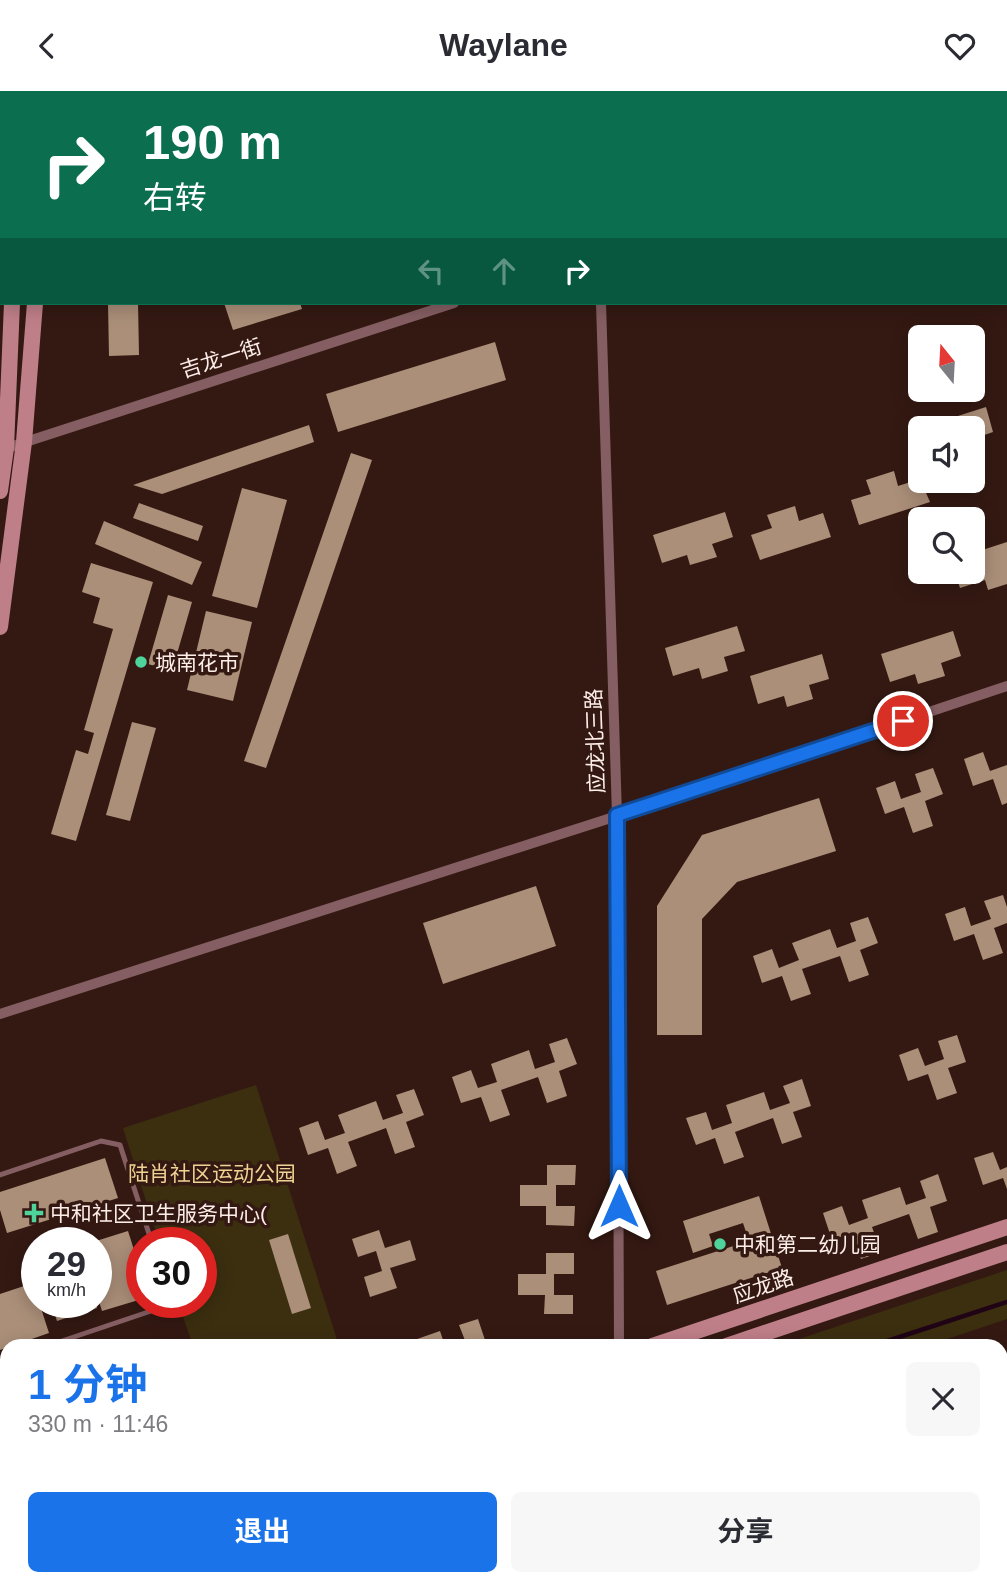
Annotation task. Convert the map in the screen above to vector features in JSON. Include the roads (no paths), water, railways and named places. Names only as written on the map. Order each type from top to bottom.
[{"type":"street","points":[[0,491],[12,305]]},
{"type":"street","points":[[0,627],[24,442],[35,305]]},
{"type":"street","name":"吉龙一街","points":[[3,449],[448,305]]},
{"type":"street","name":"应龙北三路","points":[[601,305],[617,815],[619,1339]]},
{"type":"street","points":[[0,1014],[1007,687]]},
{"type":"street","name":"应龙路","points":[[673,1339],[1007,1227]]},
{"type":"street","points":[[747,1339],[1007,1252]]},
{"type":"lane","points":[[0,1175],[101,1141],[120,1145],[147,1227]]},
{"type":"lane","points":[[68,1339],[130,1318]]},
{"type":"waterway","points":[[893,1339],[1007,1302]]},
{"type":"place","name":"城南花市","points":[[141,662]]},
{"type":"place","name":"中和社区卫生服务中心(","points":[[34,1213]]},
{"type":"place","name":"中和第二幼儿园","points":[[720,1244]]},
{"type":"park label","name":"陆肖社区运动公园","points":[[212,1173]]}]
